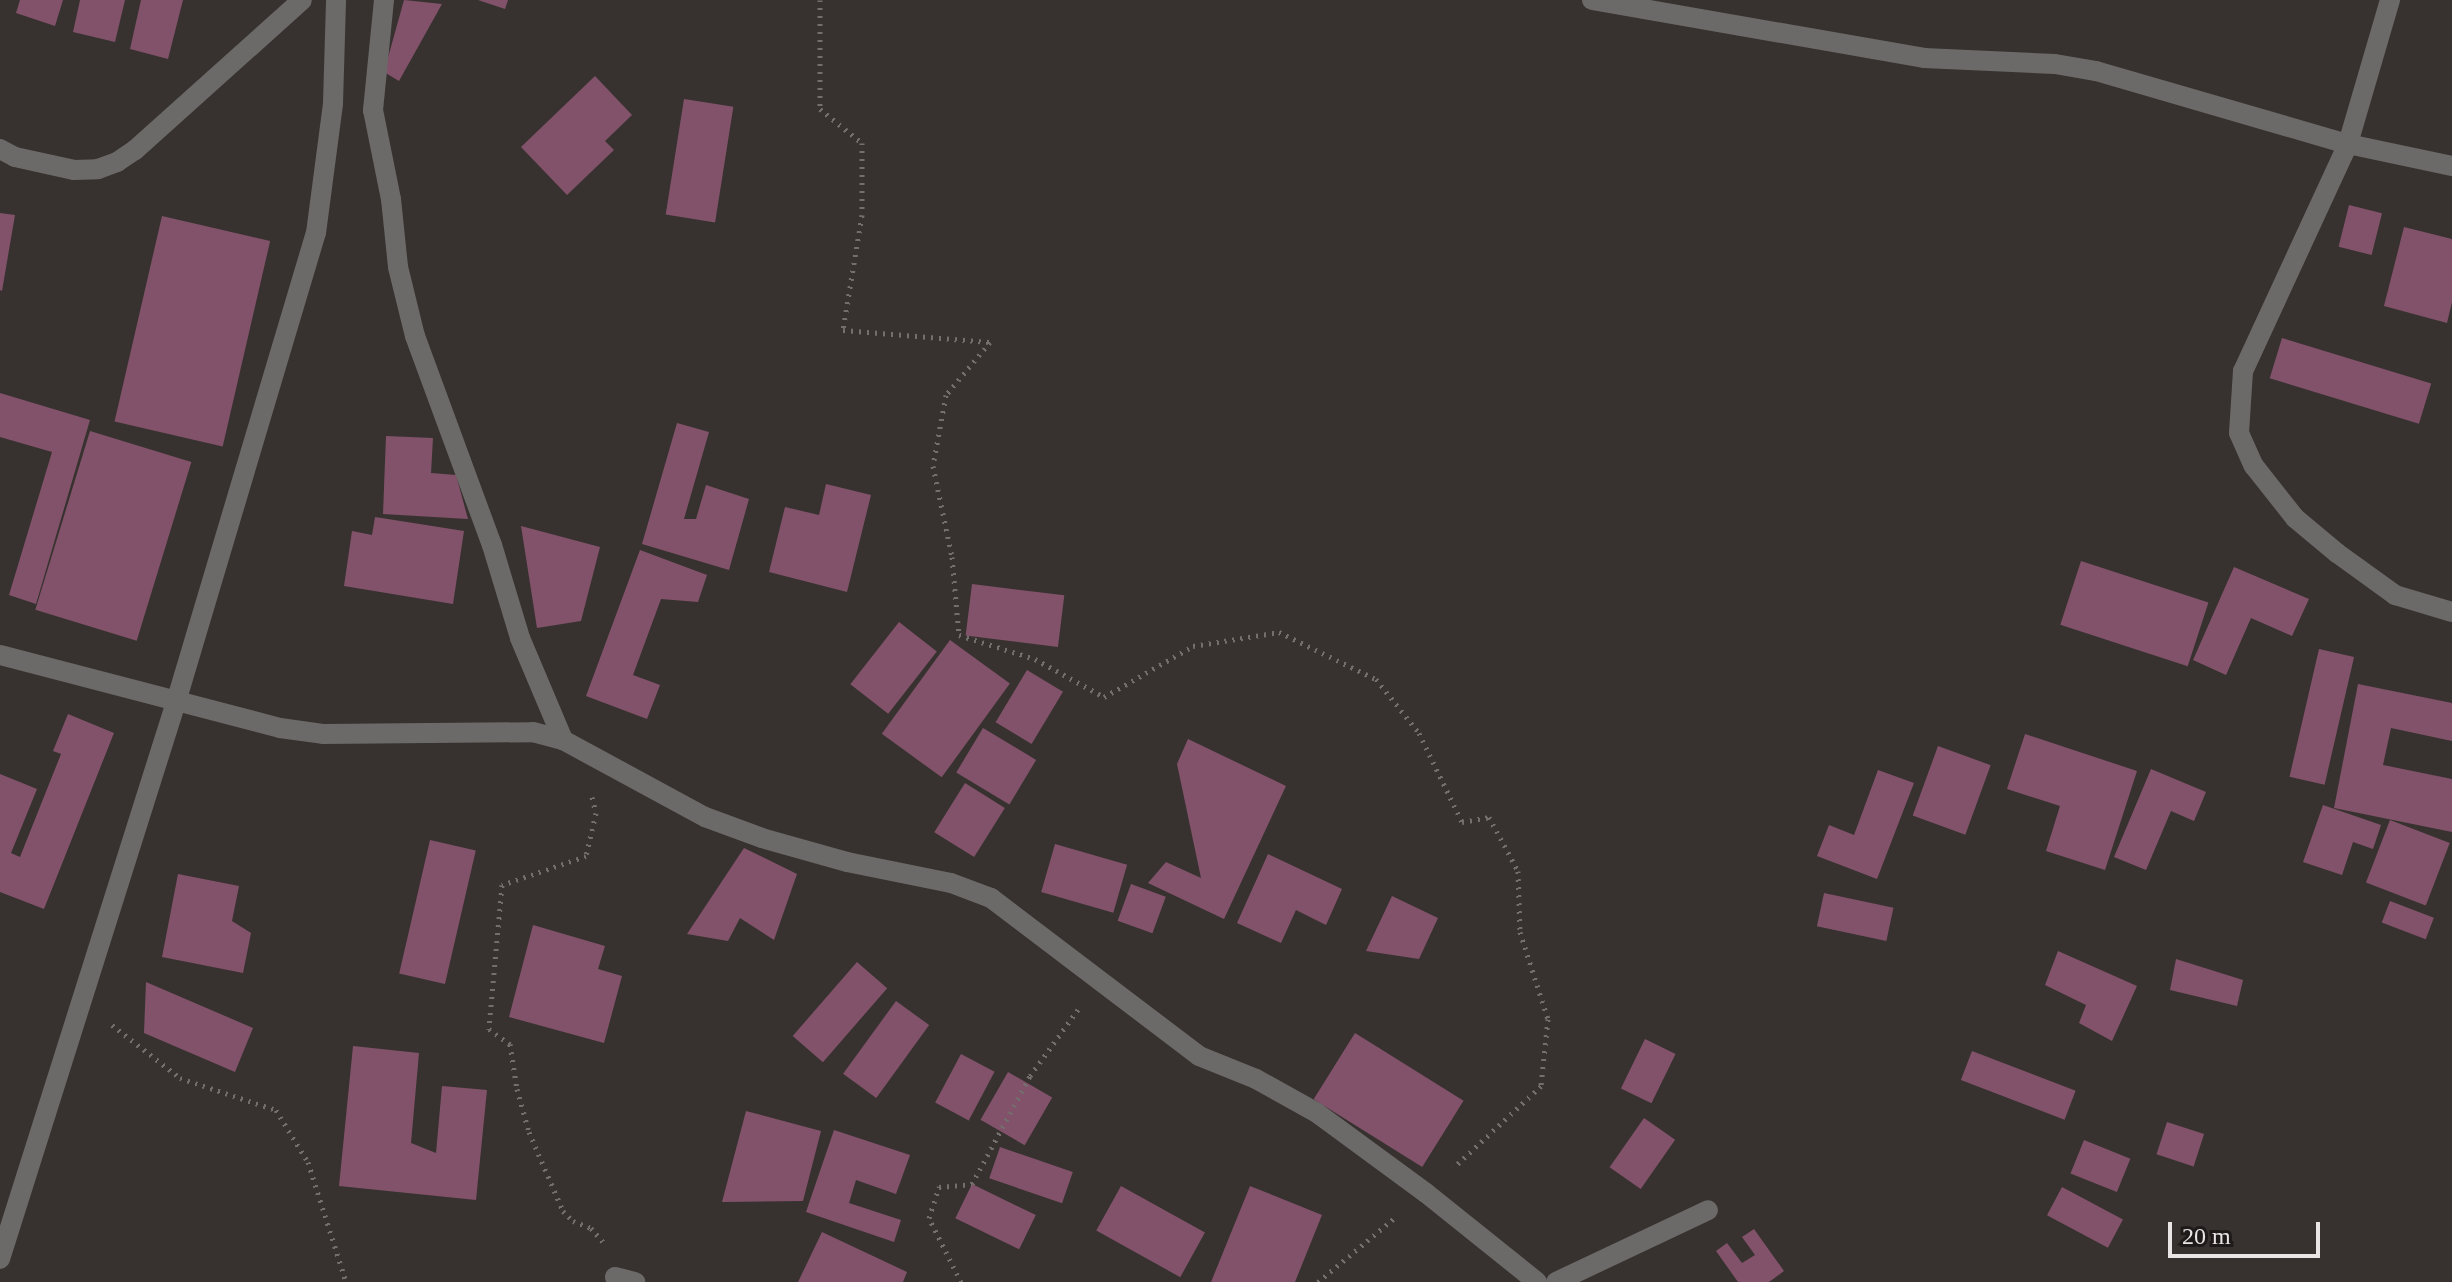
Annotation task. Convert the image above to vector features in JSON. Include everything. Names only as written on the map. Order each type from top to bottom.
[{"type":"street","points":[[0,149],[15,157],[74,170],[98,169],[117,162],[135,150],[302,0]]},
{"type":"street","points":[[0,1259],[176,702],[316,233],[333,103],[336,0]]},
{"type":"street","points":[[384,0],[373,110],[391,199],[398,267],[415,336],[492,545],[520,638],[563,740]]},
{"type":"street","points":[[1592,0],[1924,58],[2055,64],[2096,71],[2348,144],[2452,166]]},
{"type":"street","points":[[2390,0],[2348,144],[2243,371],[2239,433],[2254,466],[2295,518],[2395,595],[2452,612]]},
{"type":"street","points":[[0,655],[280,728],[323,734],[533,732],[563,740],[705,817],[762,838],[847,862],[951,883],[991,898],[1040,933],[1097,982],[1199,1056],[1256,1079],[1317,1113],[1426,1193],[1537,1282]]},
{"type":"street","points":[[1556,1282],[1708,1210]]},
{"type":"street","points":[[615,1277],[635,1282]]},
{"type":"path","points":[[820,0],[820,109],[862,143],[862,215],[843,330],[990,342],[946,395],[933,466],[952,557],[959,635],[1035,659],[1104,697],[1193,646],[1279,632],[1376,679],[1419,733],[1462,822],[1489,817],[1518,871],[1520,932],[1548,1019],[1541,1086],[1426,1193],[1318,1282]]},
{"type":"path","points":[[563,740],[589,783],[596,813],[586,856],[502,885],[489,1029],[510,1044],[517,1089],[529,1132],[563,1211],[602,1238],[615,1277]]},
{"type":"path","points":[[961,1282],[929,1218],[939,1187],[972,1184],[1030,1076],[1097,982]]},
{"type":"path","points":[[86,989],[113,1027],[180,1078],[276,1110],[308,1162],[346,1282]]},
{"type":"building","points":[[20,0],[63,0],[55,26],[16,13]]},
{"type":"building","points":[[80,0],[125,0],[115,42],[73,32]]},
{"type":"building","points":[[141,0],[183,0],[168,59],[130,49]]},
{"type":"building","points":[[404,0],[442,4],[399,81],[384,72]]},
{"type":"building","points":[[478,0],[508,0],[505,9]]},
{"type":"building","points":[[595,76],[632,115],[605,141],[614,150],[567,195],[521,147]]},
{"type":"building","points":[[684,99],[733,107],[715,222],[666,215]]},
{"type":"building","points":[[2349,205],[2382,213],[2372,255],[2339,247]]},
{"type":"building","points":[[0,213],[15,215],[2,291],[0,290]]},
{"type":"building","points":[[162,216],[270,241],[223,447],[115,422]]},
{"type":"building","points":[[2404,227],[2452,239],[2452,302],[2447,323],[2384,306]]},
{"type":"building","points":[[2282,338],[2431,384],[2419,424],[2270,378]]},
{"type":"building","points":[[0,393],[90,420],[36,604],[9,595],[52,452],[0,437]]},
{"type":"building","points":[[677,423],[709,432],[684,519],[696,519],[706,485],[749,499],[729,570],[642,544]]},
{"type":"building","points":[[90,431],[191,462],[137,641],[35,610]]},
{"type":"building","points":[[386,436],[433,438],[431,473],[456,475],[468,519],[383,514]]},
{"type":"building","points":[[826,484],[871,495],[847,592],[769,572],[785,507],[819,515]]},
{"type":"building","points":[[375,517],[464,531],[453,604],[344,586],[352,531],[372,535]]},
{"type":"building","points":[[521,526],[600,547],[581,621],[537,628]]},
{"type":"building","points":[[640,550],[707,575],[698,602],[661,599],[633,675],[660,685],[647,719],[586,696]]},
{"type":"building","points":[[2081,561],[2208,602],[2188,666],[2060,625]]},
{"type":"building","points":[[2234,567],[2309,599],[2292,636],[2251,618],[2226,675],[2193,660]]},
{"type":"building","points":[[972,584],[1064,595],[1058,647],[966,636]]},
{"type":"building","points":[[899,622],[937,652],[888,714],[850,684]]},
{"type":"building","points":[[950,640],[1010,683],[942,777],[882,734]]},
{"type":"building","points":[[2319,649],[2354,657],[2325,785],[2290,777]]},
{"type":"building","points":[[1027,670],[1063,692],[1032,744],[996,722]]},
{"type":"building","points":[[2358,684],[2452,703],[2452,741],[2391,728],[2383,765],[2452,779],[2452,832],[2334,808]]},
{"type":"building","points":[[68,714],[114,733],[44,909],[0,892],[0,774],[37,789],[11,853],[20,857],[61,754],[53,751]]},
{"type":"building","points":[[983,728],[1036,760],[1009,805],[956,773]]},
{"type":"building","points":[[2025,734],[2137,771],[2105,870],[2046,851],[2060,806],[2007,789]]},
{"type":"building","points":[[1188,739],[1286,786],[1224,919],[1148,883],[1166,862],[1201,878],[1177,764]]},
{"type":"building","points":[[1938,746],[1991,765],[1965,835],[1913,816]]},
{"type":"building","points":[[2151,769],[2206,792],[2194,821],[2171,811],[2146,870],[2114,857]]},
{"type":"building","points":[[1878,770],[1914,783],[1877,879],[1817,856],[1829,825],[1854,835]]},
{"type":"building","points":[[965,783],[1005,808],[974,857],[934,832]]},
{"type":"building","points":[[2323,805],[2381,825],[2373,849],[2353,842],[2342,875],[2303,862]]},
{"type":"building","points":[[2390,820],[2450,843],[2426,905],[2366,883]]},
{"type":"building","points":[[430,840],[476,851],[445,984],[399,973]]},
{"type":"building","points":[[1055,844],[1127,865],[1113,913],[1041,892]]},
{"type":"building","points":[[744,848],[797,874],[774,940],[740,918],[728,941],[687,934]]},
{"type":"building","points":[[1268,854],[1342,889],[1326,925],[1296,910],[1281,943],[1237,923]]},
{"type":"building","points":[[178,874],[239,886],[232,921],[251,933],[243,973],[162,957]]},
{"type":"building","points":[[1131,884],[1166,897],[1152,933],[1118,921]]},
{"type":"building","points":[[1824,893],[1893,908],[1886,941],[1817,926]]},
{"type":"building","points":[[1392,896],[1438,918],[1419,959],[1366,951]]},
{"type":"building","points":[[2390,901],[2434,918],[2426,939],[2382,922]]},
{"type":"building","points":[[533,925],[605,946],[598,969],[622,976],[604,1043],[509,1017]]},
{"type":"building","points":[[2058,951],[2137,986],[2112,1041],[2079,1023],[2086,1005],[2045,985]]},
{"type":"building","points":[[2176,959],[2243,980],[2237,1006],[2170,990]]},
{"type":"building","points":[[857,962],[887,988],[823,1062],[793,1036]]},
{"type":"building","points":[[146,982],[253,1028],[235,1072],[144,1033]]},
{"type":"building","points":[[896,1001],[929,1025],[876,1098],[843,1074]]},
{"type":"building","points":[[1355,1033],[1464,1101],[1422,1167],[1314,1099]]},
{"type":"building","points":[[1645,1039],[1676,1054],[1651,1103],[1621,1088]]},
{"type":"building","points":[[353,1046],[419,1053],[411,1143],[436,1153],[442,1086],[487,1090],[476,1200],[339,1186]]},
{"type":"building","points":[[1972,1051],[2076,1091],[2065,1120],[1961,1080]]},
{"type":"building","points":[[961,1054],[995,1072],[969,1120],[935,1103]]},
{"type":"building","points":[[1008,1072],[1052,1098],[1025,1145],[980,1120]]},
{"type":"building","points":[[746,1111],[821,1131],[803,1201],[722,1202]]},
{"type":"building","points":[[1644,1118],[1675,1140],[1641,1189],[1610,1167]]},
{"type":"building","points":[[2167,1122],[2204,1134],[2194,1166],[2156,1154]]},
{"type":"building","points":[[834,1130],[910,1155],[896,1194],[856,1180],[849,1203],[901,1220],[894,1242],[806,1212]]},
{"type":"building","points":[[2084,1140],[2130,1159],[2117,1192],[2071,1173]]},
{"type":"building","points":[[1000,1147],[1073,1172],[1062,1203],[989,1178]]},
{"type":"building","points":[[972,1184],[1036,1215],[1019,1249],[955,1218]]},
{"type":"building","points":[[1121,1186],[1205,1233],[1180,1277],[1096,1231]]},
{"type":"building","points":[[1250,1186],[1322,1215],[1295,1282],[1211,1282]]},
{"type":"building","points":[[2062,1187],[2123,1219],[2108,1248],[2047,1215]]},
{"type":"building","points":[[1754,1229],[1784,1271],[1769,1282],[1738,1282],[1716,1251],[1727,1243],[1742,1263],[1755,1255],[1742,1237]]},
{"type":"building","points":[[822,1232],[907,1272],[903,1282],[798,1282]]}]
